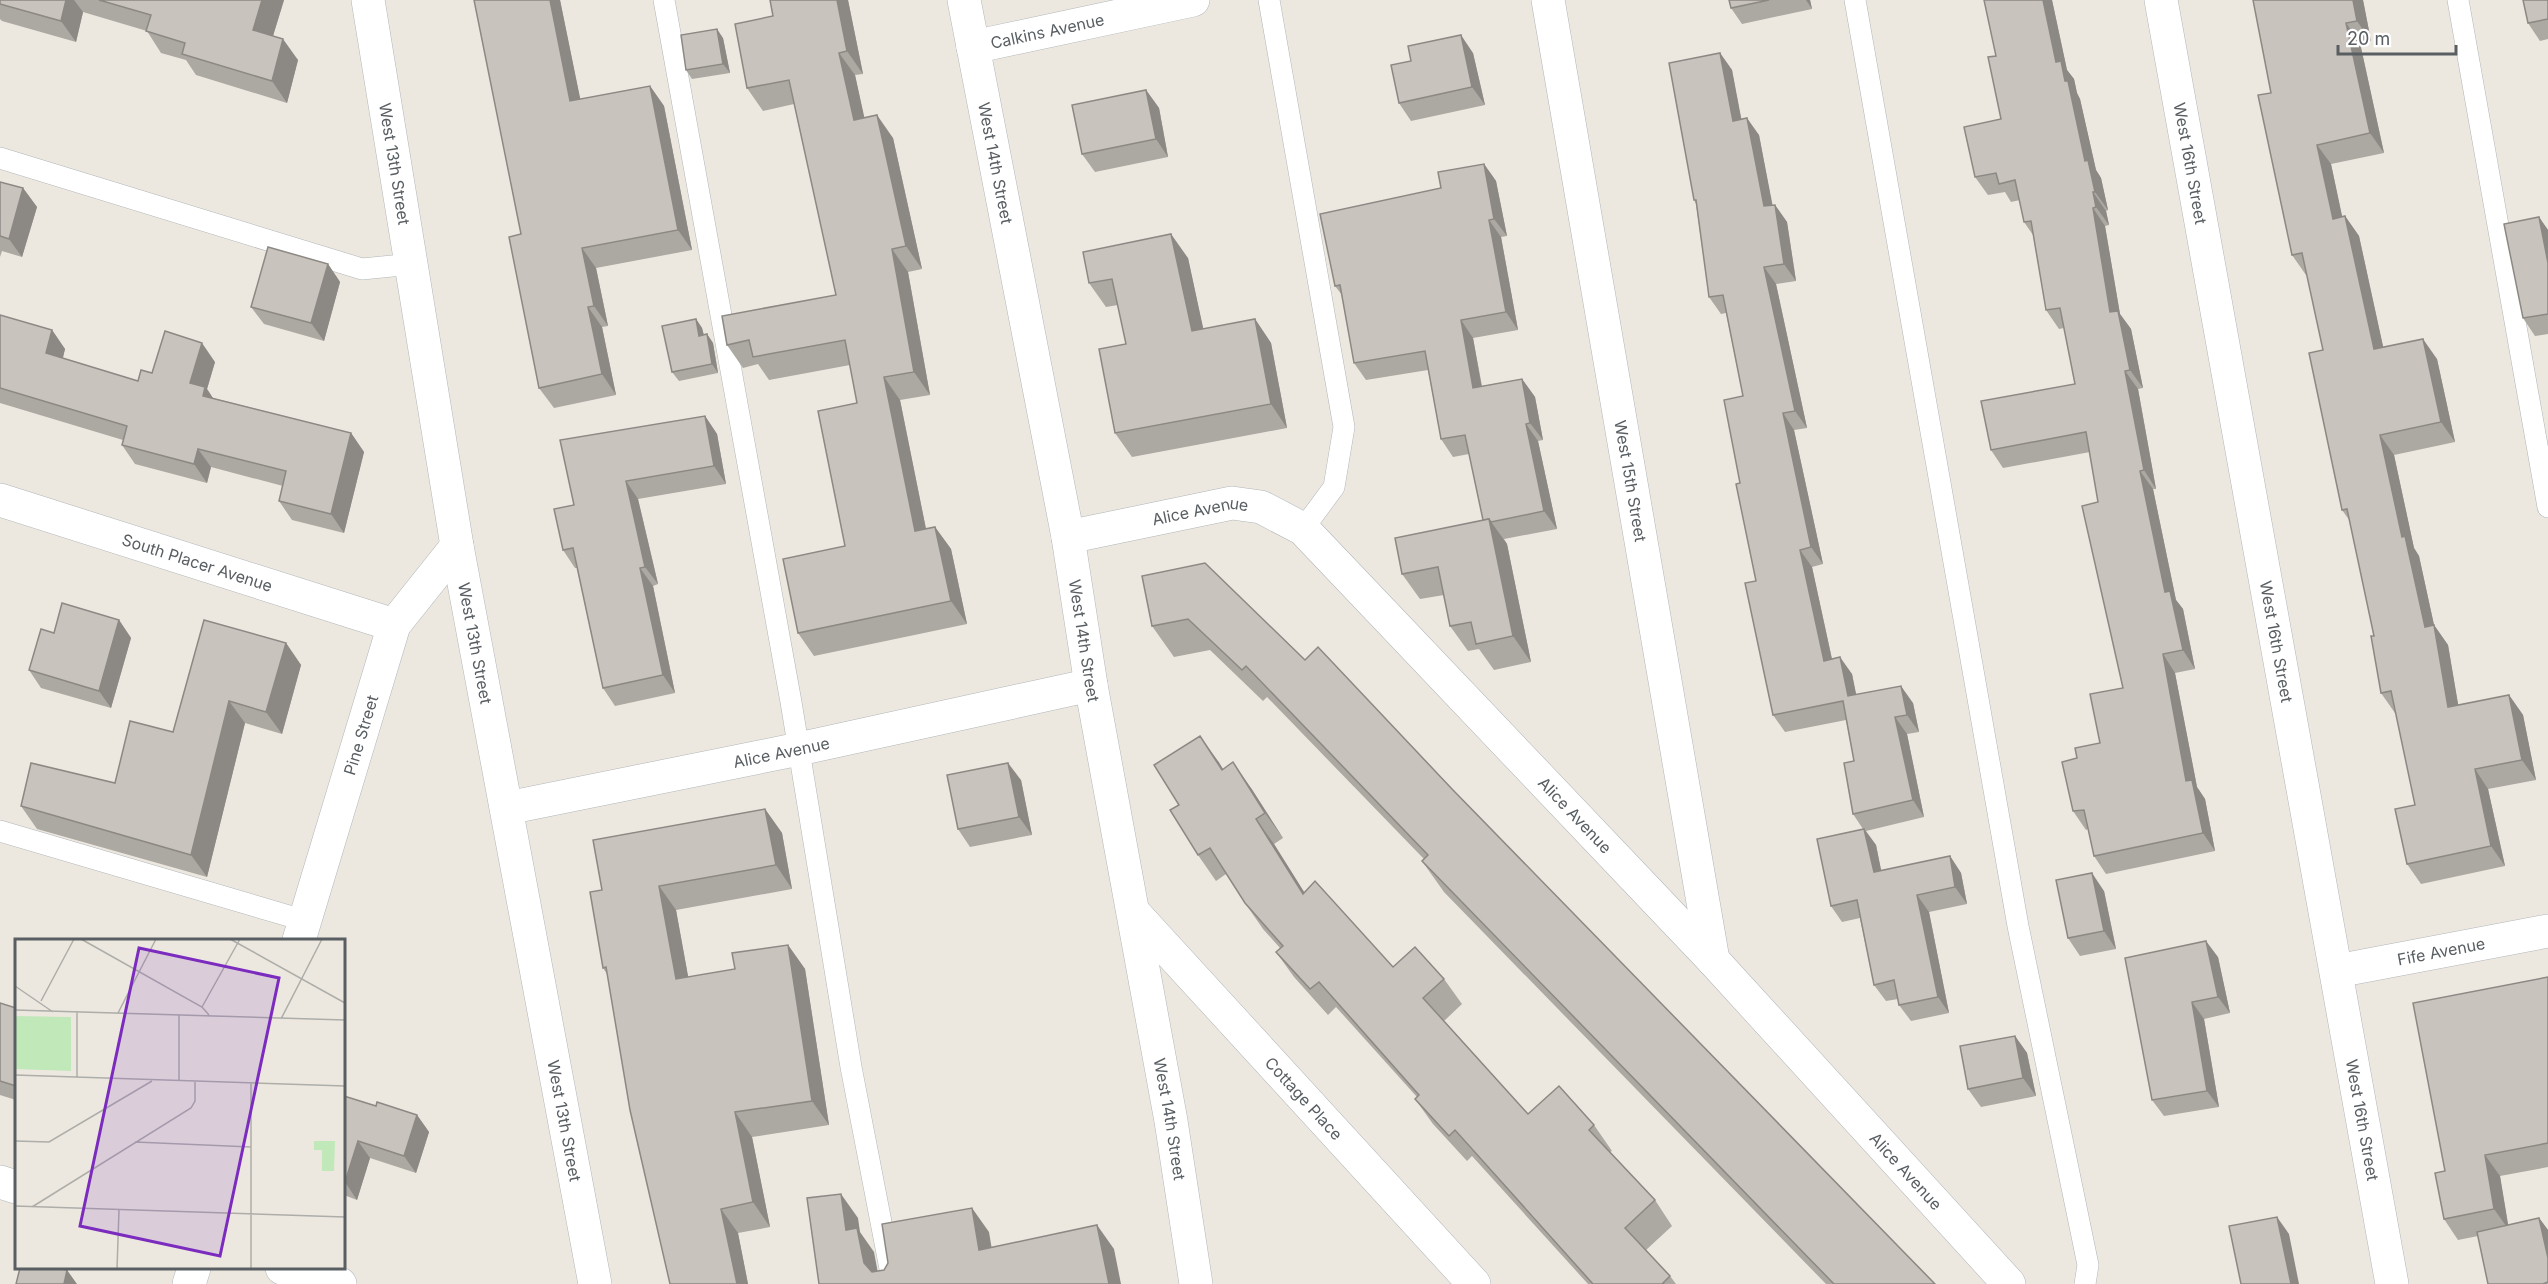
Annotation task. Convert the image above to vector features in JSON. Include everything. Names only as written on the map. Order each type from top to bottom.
[{"type":"street","name":"West 13th Street","points":[[368,0],[457,546],[595,1284]]},
{"type":"street","name":"West 14th Street","points":[[964,0],[1068,537],[1091,685],[1135,914],[1196,1284]]},
{"type":"street","name":"Calkins Avenue","points":[[973,46],[1193,0]]},
{"type":"street","name":"West 15th Street","points":[[1548,0],[1713,960]]},
{"type":"street","name":"West 16th Street","points":[[2161,0],[2392,1284]]},
{"type":"street","name":"South Placer Avenue","points":[[0,500],[394,625]]},
{"type":"street","name":"Alice Avenue","points":[[1068,537],[1232,502],[1261,507],[1304,529],[1713,960],[2009,1284]]},
{"type":"street","name":"Pine Street","points":[[302,931],[394,625],[457,546]]},
{"type":"street","name":"Alice Avenue","points":[[507,808],[798,749],[1091,685]]},
{"type":"street","name":"Cottage Place","points":[[1135,914],[1474,1284]]},
{"type":"street","name":"Fife Avenue","points":[[2337,971],[2548,931]]},
{"type":"street","points":[[0,1182],[15,1187]]},
{"type":"street","points":[[189,1284],[194,1269]]},
{"type":"street","points":[[286,1269],[340,1284]]},
{"type":"lane","points":[[664,0],[798,749],[851,1067],[893,1284]]},
{"type":"lane","points":[[1269,0],[1344,427],[1334,487],[1304,529]]},
{"type":"lane","points":[[1856,0],[2018,926],[2088,1265],[2085,1284]]},
{"type":"lane","points":[[2458,0],[2548,507]]},
{"type":"lane","points":[[0,158],[362,269],[412,264]]},
{"type":"lane","points":[[0,831],[302,931]]},
{"type":"building","points":[[0,0],[66,0],[61,21],[0,4]]},
{"type":"building","points":[[99,0],[262,0],[253,30],[283,39],[272,81],[182,54],[185,43],[146,31],[151,15]]},
{"type":"building","points":[[474,0],[550,0],[570,101],[650,86],[678,230],[582,248],[594,306],[588,307],[602,374],[539,388],[509,237],[521,234]]},
{"type":"building","points":[[770,0],[837,0],[847,51],[839,53],[854,120],[877,115],[906,246],[892,249],[914,372],[884,377],[915,531],[935,527],[951,601],[798,633],[783,559],[845,546],[818,411],[857,403],[845,340],[753,357],[749,340],[727,345],[722,316],[836,295],[789,80],[747,88],[735,24],[773,16]]},
{"type":"building","points":[[1729,0],[1769,0],[1731,8]]},
{"type":"building","points":[[1984,0],[2043,0],[2056,62],[2061,61],[2065,81],[2068,81],[2085,161],[2088,160],[2095,192],[2093,192],[2096,207],[2093,208],[2110,312],[2118,311],[2130,370],[2125,371],[2144,470],[2140,471],[2165,592],[2170,591],[2183,650],[2163,654],[2186,781],[2192,780],[2203,833],[2094,856],[2084,810],[2073,811],[2062,762],[2077,758],[2075,748],[2100,743],[2090,694],[2123,688],[2082,506],[2098,502],[2086,432],[1991,450],[1981,401],[2075,384],[2060,308],[2046,310],[2031,221],[2024,222],[2015,180],[1999,184],[1996,173],[1975,177],[1964,127],[2001,119],[1988,57],[1996,56]]},
{"type":"building","points":[[2253,0],[2353,0],[2357,21],[2346,23],[2370,133],[2317,145],[2333,219],[2345,216],[2374,349],[2423,339],[2441,422],[2380,435],[2402,537],[2405,536],[2425,627],[2434,625],[2448,707],[2509,695],[2522,760],[2475,769],[2491,846],[2407,864],[2395,809],[2415,805],[2391,691],[2381,693],[2371,636],[2374,636],[2347,509],[2342,510],[2309,353],[2323,350],[2302,253],[2292,255],[2258,95],[2271,93]]},
{"type":"building","points":[[2523,0],[2548,0],[2548,19],[2528,23]]},
{"type":"building","points":[[717,29],[723,64],[686,70],[681,35]]},
{"type":"building","points":[[1461,35],[1472,87],[1399,103],[1391,65],[1411,61],[1408,46]]},
{"type":"building","points":[[1720,53],[1733,121],[1747,118],[1764,206],[1775,205],[1784,264],[1764,267],[1795,411],[1783,413],[1811,547],[1800,550],[1824,661],[1840,657],[1848,696],[1901,686],[1907,715],[1895,717],[1913,800],[1853,814],[1844,763],[1854,761],[1843,701],[1773,715],[1745,583],[1756,581],[1736,484],[1740,483],[1724,400],[1743,396],[1723,295],[1709,297],[1696,200],[1694,200],[1669,63]]},
{"type":"building","points":[[1146,90],[1156,139],[1082,154],[1072,105]]},
{"type":"building","points":[[1484,164],[1494,219],[1489,220],[1506,312],[1461,320],[1473,388],[1522,379],[1530,423],[1526,424],[1544,511],[1491,522],[1489,519],[1483,520],[1465,435],[1441,439],[1425,351],[1354,363],[1340,285],[1335,286],[1320,214],[1441,188],[1438,172]]},
{"type":"building","points":[[0,182],[23,188],[9,239],[0,236]]},
{"type":"building","points":[[2539,217],[2548,263],[2548,314],[2523,318],[2504,224]]},
{"type":"building","points":[[1171,234],[1192,331],[1255,319],[1271,404],[1115,433],[1099,349],[1126,344],[1112,279],[1089,283],[1083,252]]},
{"type":"building","points":[[268,247],[328,264],[311,323],[251,307]]},
{"type":"building","points":[[0,315],[52,330],[46,353],[138,381],[141,370],[152,373],[165,331],[202,343],[190,383],[205,387],[203,396],[351,433],[331,514],[279,501],[286,471],[198,449],[194,464],[122,445],[127,426],[0,388]]},
{"type":"building","points":[[696,319],[699,336],[707,334],[712,364],[672,372],[662,326]]},
{"type":"building","points":[[705,416],[714,466],[626,481],[645,567],[640,568],[663,675],[603,688],[573,548],[563,550],[554,509],[574,505],[560,440]]},
{"type":"building","points":[[1489,519],[1513,636],[1476,644],[1471,622],[1450,626],[1438,567],[1402,574],[1395,538]]},
{"type":"building","points":[[1205,563],[1305,660],[1318,647],[1452,789],[1935,1284],[1834,1284],[1422,861],[1428,855],[1246,666],[1242,670],[1188,619],[1152,626],[1142,576]]},
{"type":"building","points":[[62,603],[119,620],[99,691],[29,670],[41,629],[54,633]]},
{"type":"building","points":[[204,620],[286,643],[266,712],[229,701],[191,855],[21,806],[31,763],[115,783],[130,721],[173,732]]},
{"type":"building","points":[[1200,736],[1222,770],[1233,762],[1265,813],[1256,819],[1303,894],[1315,881],[1393,967],[1415,947],[1444,979],[1423,998],[1528,1114],[1559,1086],[1594,1125],[1589,1130],[1655,1200],[1625,1228],[1670,1276],[1664,1284],[1593,1284],[1455,1130],[1449,1136],[1415,1099],[1419,1095],[1319,982],[1310,989],[1276,952],[1283,946],[1245,903],[1210,848],[1198,855],[1170,810],[1179,805],[1154,765]]},
{"type":"building","points":[[1008,763],[1019,817],[958,829],[947,775]]},
{"type":"building","points":[[765,809],[776,865],[659,886],[676,979],[735,969],[732,953],[788,945],[812,1101],[735,1112],[753,1202],[721,1209],[737,1284],[670,1284],[630,1110],[606,967],[603,968],[590,892],[602,890],[593,840]]},
{"type":"building","points":[[1864,829],[1874,872],[1950,856],[1955,887],[1917,895],[1938,997],[1899,1005],[1894,980],[1874,985],[1857,900],[1831,906],[1817,839]]},
{"type":"building","points":[[2092,873],[2104,931],[2068,938],[2056,880]]},
{"type":"building","points":[[2206,941],[2218,997],[2192,1002],[2207,1091],[2152,1100],[2125,958]]},
{"type":"building","points":[[2548,977],[2548,1143],[2485,1155],[2494,1209],[2444,1219],[2435,1173],[2445,1171],[2413,1003]]},
{"type":"building","points":[[0,1003],[15,1008],[15,1086],[0,1081]]},
{"type":"building","points":[[2015,1036],[2023,1078],[1968,1089],[1960,1046]]},
{"type":"building","points":[[345,1096],[376,1106],[377,1102],[417,1115],[404,1156],[358,1141],[345,1182]]},
{"type":"building","points":[[841,1194],[846,1230],[857,1228],[864,1263],[872,1272],[884,1270],[888,1263],[882,1224],[972,1208],[979,1250],[1097,1225],[1109,1284],[819,1284],[807,1198]]},
{"type":"building","points":[[2277,1217],[2291,1284],[2241,1284],[2229,1226]]},
{"type":"building","points":[[2539,1218],[2548,1258],[2548,1282],[2543,1284],[2488,1284],[2477,1232]]},
{"type":"building","points":[[20,1269],[67,1270],[64,1284],[16,1284]]}]
